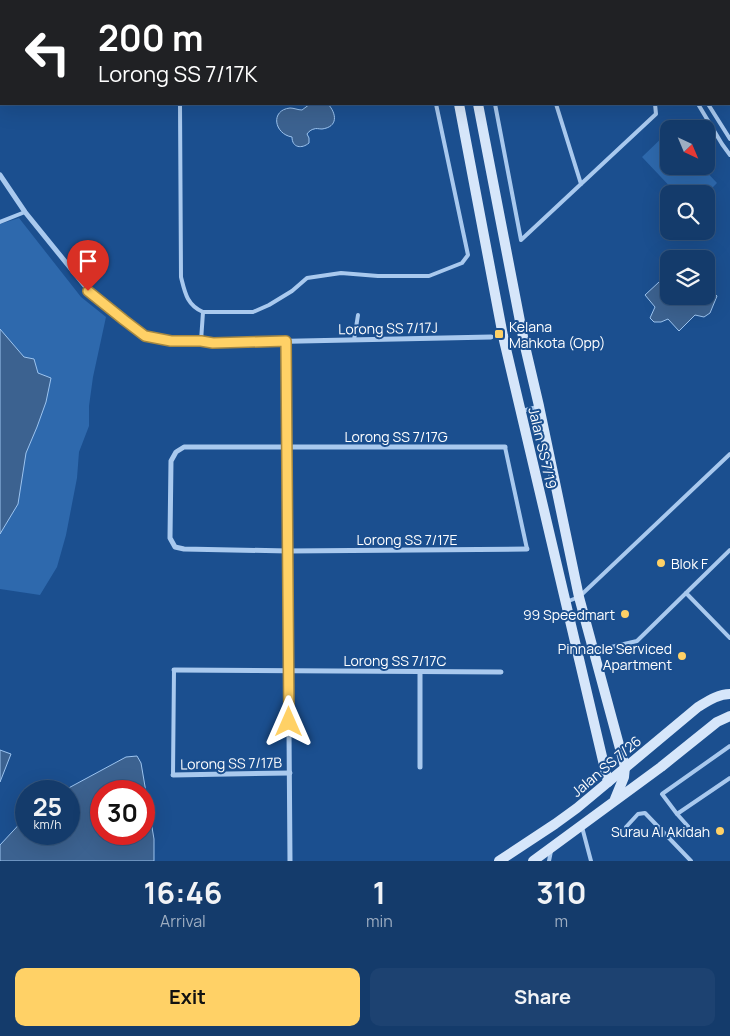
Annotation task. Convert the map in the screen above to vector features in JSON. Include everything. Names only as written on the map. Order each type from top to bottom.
[{"type":"street","name":"Jalan SS 7/19","points":[[459,105],[503,336],[608,782]]},
{"type":"street","name":"Jalan SS 7/19","points":[[478,105],[524,342],[540,406],[579,597],[625,767],[622,784],[615,800]]},
{"type":"street","name":"Lorong SS 7/17J","points":[[0,175],[25,212],[88,291],[145,336],[171,341],[213,343],[491,337]]},
{"type":"street","points":[[286,341],[290,861]]},
{"type":"street","name":"Lorong SS 7/17G","points":[[184,549],[175,547],[170,538],[171,461],[176,452],[184,448],[287,446],[505,447]]},
{"type":"street","name":"Lorong SS 7/17E","points":[[184,549],[527,549]]},
{"type":"street","name":"Lorong SS 7/17C","points":[[174,670],[501,672]]},
{"type":"street","points":[[420,672],[420,767]]},
{"type":"street","name":"Jalan SS 7/26","points":[[499,861],[555,824],[698,707],[713,698],[730,694]]},
{"type":"street","points":[[532,861],[582,826],[717,722],[730,716]]},
{"type":"street","name":"Lorong SS 7/17B","points":[[173,775],[290,773]]},
{"type":"street","points":[[608,782],[616,784],[639,782]]},
{"type":"lane","points":[[180,105],[181,277],[186,297],[198,310],[203,312],[253,312],[270,305],[306,278],[342,273],[378,276],[429,276],[462,263],[468,255],[436,105]]},
{"type":"lane","points":[[495,105],[521,240],[656,114],[655,105]]},
{"type":"lane","points":[[556,105],[581,184]]},
{"type":"lane","points":[[699,105],[730,155]]},
{"type":"lane","points":[[709,105],[730,139]]},
{"type":"lane","points":[[0,222],[25,212]]},
{"type":"lane","points":[[201,341],[203,312]]},
{"type":"lane","points":[[354,340],[358,316]]},
{"type":"lane","points":[[520,411],[540,406]]},
{"type":"lane","points":[[505,447],[527,549]]},
{"type":"lane","points":[[566,602],[579,597],[730,454]]},
{"type":"lane","points":[[594,651],[637,640],[730,550]]},
{"type":"lane","points":[[686,593],[730,638]]},
{"type":"lane","points":[[173,775],[174,670]]},
{"type":"lane","points":[[694,833],[662,794],[730,746]]},
{"type":"lane","points":[[677,814],[730,778]]},
{"type":"lane","points":[[626,827],[638,814],[644,813],[691,861]]},
{"type":"lane","points":[[582,826],[591,861]]},
{"type":"lane","points":[[549,861],[552,847]]},
{"type":"shaded area","points":[[309,105],[329,105],[333,112],[334,120],[331,126],[327,128],[310,131],[307,134],[309,143],[301,147],[292,141],[292,137],[281,131],[278,127],[277,117],[279,113],[290,108],[302,110]]},
{"type":"shaded area","points":[[660,140],[660,175],[709,175],[717,183],[715,185],[668,185],[642,157]]},
{"type":"shaded area","points":[[19,218],[81,297],[106,317],[93,377],[89,406],[89,426],[79,452],[77,478],[66,535],[57,567],[40,595],[0,589],[0,224]]},
{"type":"shaded area","points":[[659,282],[660,305],[713,305],[710,313],[704,317],[695,315],[679,331],[668,319],[654,322],[650,318],[655,307],[645,295]]},
{"type":"shaded area","points":[[0,329],[24,357],[34,359],[38,373],[51,378],[46,402],[26,453],[18,504],[0,534]]},
{"type":"shaded area","points":[[0,750],[11,754],[0,782]]},
{"type":"shaded area","points":[[137,756],[141,763],[144,780],[90,780],[90,845],[154,845],[154,861],[0,861],[0,845],[15,829],[15,845],[80,845],[80,782],[126,757]]},
{"type":"place","name":"Kelana Mahkota (Opp)","points":[[499,334]]},
{"type":"place","name":"Blok F","points":[[661,563]]},
{"type":"place","name":"99 Speedmart","points":[[625,614]]},
{"type":"place","name":"Pinnacle Serviced Apartment","points":[[682,656]]},
{"type":"place","name":"Surau Al Akidah","points":[[720,831]]},
{"type":"route","points":[[88,291],[145,336],[171,341],[213,343],[286,341],[289,722]]}]
